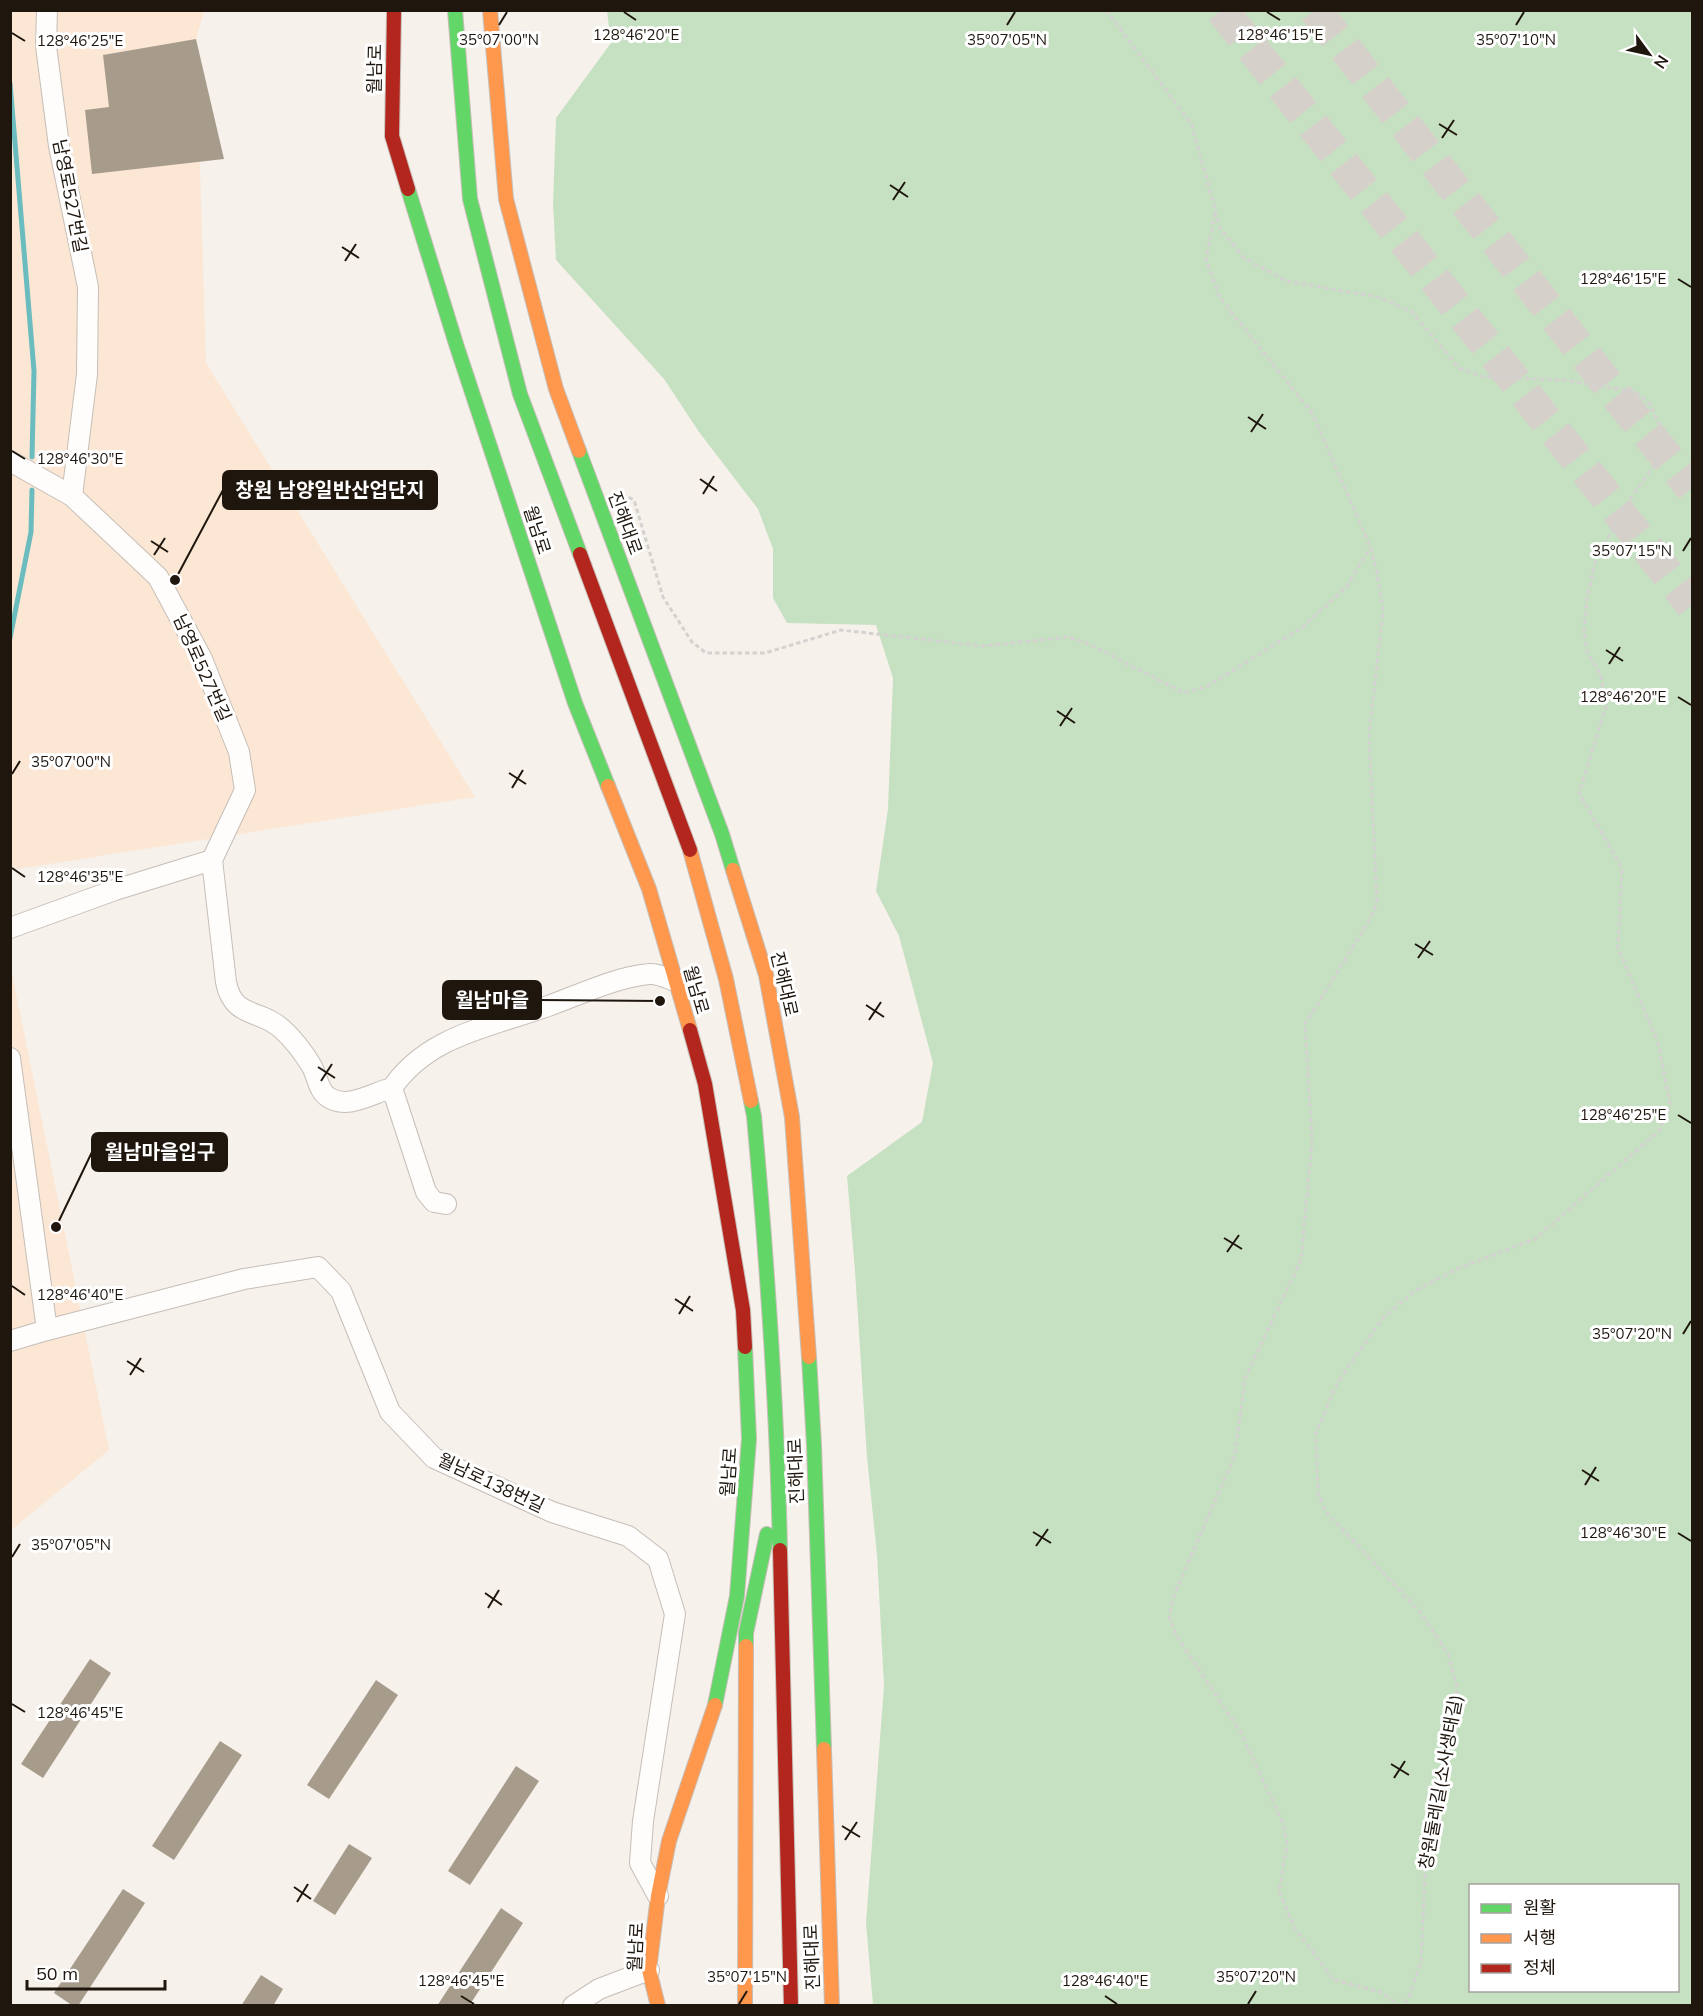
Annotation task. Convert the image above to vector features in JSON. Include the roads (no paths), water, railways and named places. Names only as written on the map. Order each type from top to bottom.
[{"type":"main road","name":"월남로","points":[[394,10],[392,136],[457,347],[572,692],[649,889],[705,1083],[743,1310],[749,1438],[737,1596],[713,1713],[669,1841],[658,1896],[649,1970],[658,2006]]},
{"type":"main road","name":"진해대로","points":[[455,10],[470,199],[520,394],[687,841],[726,980],[754,1116],[768,1276],[779,1476],[791,2006]]},
{"type":"main road","name":"진해대로","points":[[490,10],[506,199],[556,389],[722,834],[766,975],[792,1117],[805,1279],[814,1445],[832,2006]]},
{"type":"main road","points":[[746,2006],[744,1904],[746,1633],[779,1476]]},
{"type":"street","name":"남영로527번길","points":[[47,10],[46,46],[59,146],[88,287],[87,374],[72,496],[159,577],[202,658],[239,752],[245,790],[212,860]]},
{"type":"street","points":[[10,461],[72,496]]},
{"type":"street","points":[[10,928],[114,890],[212,860],[226,982],[230,997],[252,1014],[282,1029],[311,1065],[322,1092],[327,1097],[350,1101],[369,1097],[385,1090],[394,1094],[404,1120],[409,1146],[426,1192],[434,1202],[446,1204]]},
{"type":"street","points":[[390,1091],[399,1077],[419,1060],[436,1048],[472,1030],[633,977],[652,974],[675,981]]},
{"type":"street","points":[[10,1058],[46,1330],[10,1341]]},
{"type":"street","name":"월남로138번길","points":[[46,1330],[244,1279],[318,1267],[341,1292],[390,1412],[434,1458],[552,1512],[627,1536],[658,1559],[675,1614],[643,1821],[640,1863],[658,1896]]},
{"type":"street","points":[[573,2006],[599,1989],[649,1970]]},
{"type":"waterway","points":[[10,83],[34,371],[32,457]]},
{"type":"waterway","points":[[10,638],[31,532],[32,490]]},
{"type":"tunnel","points":[[1222,10],[1692,605]]},
{"type":"tunnel","points":[[1315,10],[1620,400],[1692,488]]},
{"type":"place","name":"창원 남양일반산업단지","points":[[175,580]]},
{"type":"place","name":"월남마을","points":[[660,1001]]},
{"type":"place","name":"월남마을입구","points":[[56,1227]]}]
